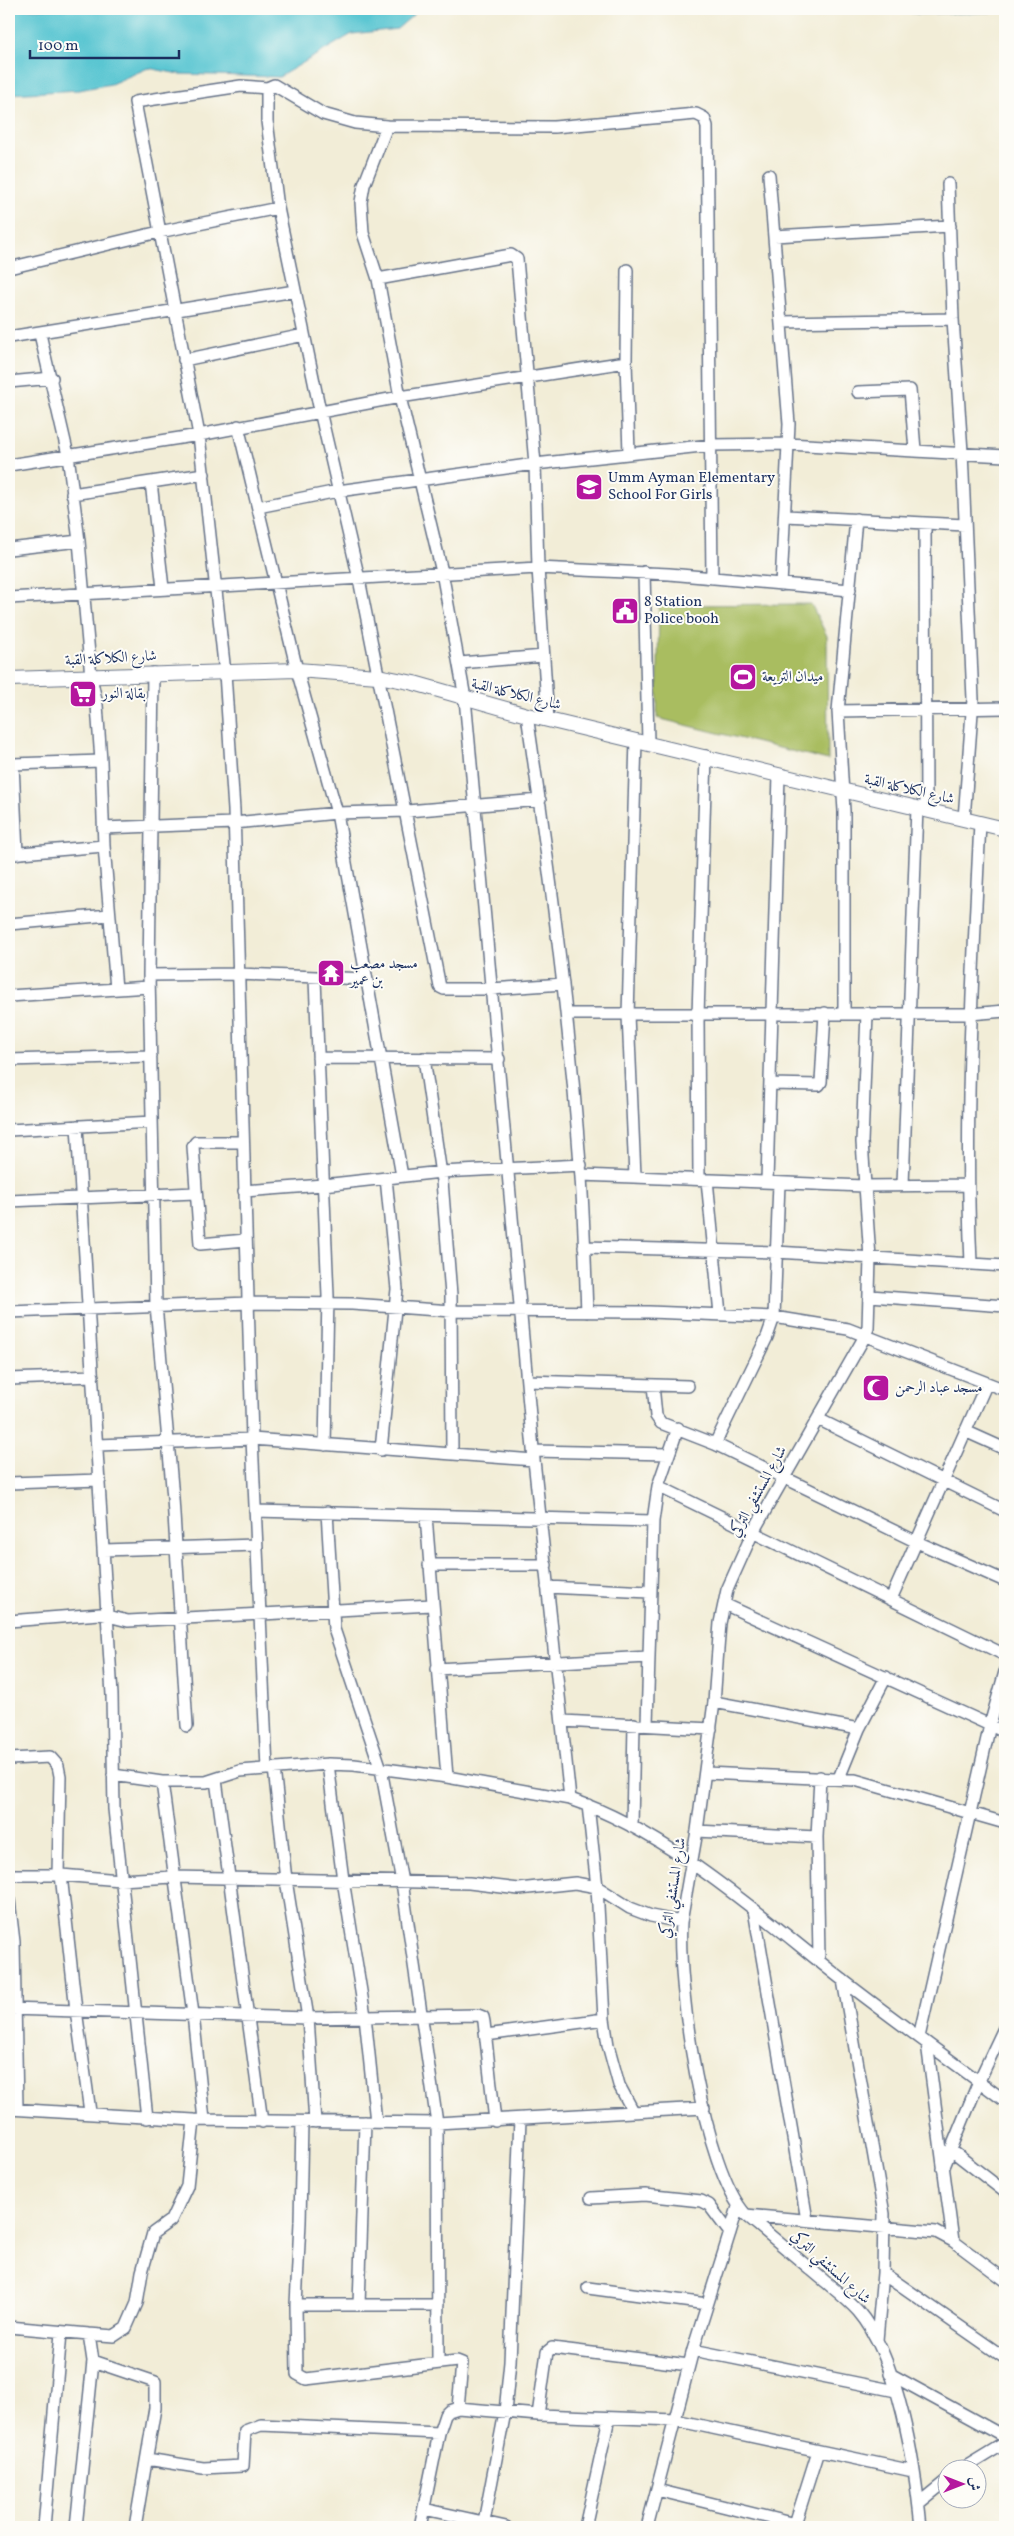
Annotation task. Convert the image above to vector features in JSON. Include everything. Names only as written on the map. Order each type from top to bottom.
[{"type":"street","points":[[315,2122],[308,2018],[270,1769],[260,1614],[252,1439],[234,823],[225,672],[217,588],[198,435],[135,102],[241,86],[267,88],[274,85],[330,116],[355,123],[387,126],[554,127],[696,114],[704,118],[707,126],[712,578]]},
{"type":"street","points":[[267,88],[267,121],[278,208],[407,812],[440,987],[444,989],[491,989],[563,984]]},
{"type":"street","points":[[387,126],[368,172],[361,202],[363,233],[378,279],[400,397],[442,572],[465,698],[509,1169],[520,1312],[570,1799]]},
{"type":"street","points":[[770,175],[787,395],[786,516],[780,585]]},
{"type":"street","points":[[948,184],[973,708],[964,819]]},
{"type":"street","points":[[9,268],[159,232],[278,208]]},
{"type":"street","points":[[774,236],[950,226]]},
{"type":"street","points":[[378,279],[513,255],[517,259],[529,377],[535,464],[538,568],[548,720]]},
{"type":"street","points":[[627,270],[626,362],[628,453]]},
{"type":"street","points":[[9,338],[295,291]]},
{"type":"street","points":[[781,322],[953,319]]},
{"type":"street","points":[[40,334],[52,378],[68,455],[79,541],[90,677],[97,705],[104,846],[116,989]]},
{"type":"street","points":[[184,360],[304,335]]},
{"type":"street","points":[[9,465],[198,435],[400,397],[626,362]]},
{"type":"street","points":[[9,382],[52,378]]},
{"type":"street","points":[[858,392],[910,390],[915,450]]},
{"type":"street","points":[[238,426],[297,670],[337,813],[402,1176]]},
{"type":"street","points":[[258,507],[338,491],[535,464],[711,445],[788,444],[962,452],[1005,456]]},
{"type":"street","points":[[72,494],[204,474]]},
{"type":"street","points":[[151,482],[163,588]]},
{"type":"street","points":[[786,516],[965,525]]},
{"type":"street","points":[[844,1013],[843,791],[838,711],[856,519]]},
{"type":"street","points":[[903,1185],[910,1014],[927,710],[925,524]]},
{"type":"street","points":[[9,549],[79,541]]},
{"type":"street","points":[[9,598],[163,588],[217,588],[442,572],[538,568],[644,572],[850,590]]},
{"type":"street","points":[[635,1176],[628,1015],[642,742],[644,572]]},
{"type":"street","points":[[460,664],[544,656]]},
{"type":"street","name":"شارع الكلاكلة القبة","points":[[9,679],[297,670],[378,676],[414,683],[527,715],[706,756],[843,791],[1005,829]]},
{"type":"street","points":[[153,673],[149,981],[152,1194],[156,1305],[177,1548],[179,1618],[187,1726]]},
{"type":"street","points":[[838,711],[1005,708]]},
{"type":"street","points":[[527,715],[540,800],[567,1014],[581,1170],[587,1312]]},
{"type":"street","points":[[706,756],[698,1015],[703,1180],[714,1250],[720,1314]]},
{"type":"street","points":[[101,761],[13,764],[13,854],[104,846]]},
{"type":"street","points":[[715,1444],[767,1337],[774,1317],[776,1252],[770,1084],[779,775]]},
{"type":"street","points":[[103,828],[234,823],[337,813],[407,812],[540,800]]},
{"type":"street","points":[[971,1263],[968,1185],[970,1014],[980,823]]},
{"type":"street","points":[[9,924],[109,915]]},
{"type":"street","points":[[9,996],[116,989],[149,981],[238,974],[366,980]]},
{"type":"street","points":[[315,978],[328,1305],[325,1445]]},
{"type":"street","points":[[567,1014],[970,1014],[1005,1011]]},
{"type":"street","points":[[770,1084],[819,1084],[821,1082],[825,1013]]},
{"type":"street","name":"شارع المستشفي التركي","points":[[867,1013],[862,1142],[870,1258],[870,1317],[865,1336],[752,1532],[732,1574],[724,1604],[698,1831],[681,1922],[682,1981],[704,2108],[722,2173],[742,2211],[848,2301],[868,2324],[878,2340],[896,2391],[919,2503],[921,2527]]},
{"type":"street","points":[[9,1060],[151,1056]]},
{"type":"street","points":[[318,1058],[499,1059]]},
{"type":"street","points":[[424,1058],[441,1172],[452,1311],[452,1454]]},
{"type":"street","points":[[9,1130],[152,1122]]},
{"type":"street","points":[[77,1126],[108,1614],[113,1776],[120,1880],[147,2118]]},
{"type":"street","points":[[243,1142],[193,1144],[200,1244],[246,1240]]},
{"type":"street","points":[[244,1191],[323,1185],[441,1172],[509,1169],[581,1170],[635,1176],[703,1180],[864,1186],[968,1185]]},
{"type":"street","points":[[381,1450],[397,1280],[386,1178]]},
{"type":"street","points":[[9,1201],[195,1193]]},
{"type":"street","points":[[584,1247],[776,1252],[1005,1266]]},
{"type":"street","points":[[870,1296],[1005,1306]]},
{"type":"street","points":[[9,1312],[249,1303],[352,1304],[452,1311],[720,1314],[774,1317],[840,1327],[986,1385],[1005,1390]]},
{"type":"street","points":[[9,1379],[93,1376]]},
{"type":"street","points":[[527,1381],[688,1386]]},
{"type":"street","points":[[653,1385],[658,1420],[715,1444],[917,1542],[1005,1581]]},
{"type":"street","points":[[891,1600],[986,1385]]},
{"type":"street","points":[[818,1419],[1005,1511]]},
{"type":"street","points":[[647,1724],[649,1592],[653,1521],[658,1486],[678,1428]]},
{"type":"street","points":[[965,1431],[1005,1449]]},
{"type":"street","points":[[98,1445],[252,1439],[452,1454],[668,1454]]},
{"type":"street","points":[[9,1483],[100,1480]]},
{"type":"street","points":[[658,1486],[1005,1654]]},
{"type":"street","points":[[255,1511],[653,1521]]},
{"type":"street","points":[[327,1512],[331,1610],[335,1636],[382,1769],[402,1882],[437,2123],[438,2363]]},
{"type":"street","points":[[426,1516],[436,1669],[447,1777]]},
{"type":"street","points":[[104,1550],[256,1545]]},
{"type":"street","points":[[429,1565],[546,1565]]},
{"type":"street","points":[[548,1587],[649,1592]]},
{"type":"street","points":[[724,1604],[1005,1732]]},
{"type":"street","points":[[9,1621],[108,1614],[128,1620],[432,1605]]},
{"type":"street","points":[[436,1669],[648,1657]]},
{"type":"street","points":[[953,2241],[923,2040],[970,1813],[990,1725],[1005,1672]]},
{"type":"street","points":[[839,1778],[859,1729],[886,1677]]},
{"type":"street","points":[[714,1702],[859,1729]]},
{"type":"street","points":[[563,1721],[647,1724],[711,1729]]},
{"type":"street","points":[[632,1827],[634,1724]]},
{"type":"street","points":[[9,1758],[45,1756],[54,1760],[58,1766],[60,1776],[60,1875],[90,2112]]},
{"type":"street","points":[[113,1776],[162,1782],[206,1782],[240,1772],[328,1764],[447,1777],[570,1799],[588,1805],[632,1827],[692,1865],[1005,2101]]},
{"type":"street","points":[[328,1764],[343,1880],[365,2016],[370,2122],[359,2305]]},
{"type":"street","points":[[706,1773],[839,1778],[872,1784],[1005,1823]]},
{"type":"street","points":[[819,1960],[817,1837],[820,1777]]},
{"type":"street","points":[[216,1780],[262,2122]]},
{"type":"street","points":[[9,2326],[61,2333],[114,2336],[126,2328],[137,2303],[142,2272],[153,2233],[171,2220],[187,2186],[199,2120],[193,2014],[162,1782]]},
{"type":"street","points":[[588,1805],[597,1886],[604,2019],[612,2064],[633,2111]]},
{"type":"street","points":[[698,1831],[817,1837]]},
{"type":"street","points":[[9,1875],[60,1875],[120,1880],[174,1878],[343,1880],[487,1884],[519,1889],[576,1883],[597,1886],[630,1908],[651,1916],[681,1922]]},
{"type":"street","points":[[9,1900],[14,1942],[12,2009],[13,2109],[90,2112],[147,2118],[199,2120],[437,2123],[520,2120],[633,2111],[704,2108]]},
{"type":"street","points":[[754,1910],[807,2220]]},
{"type":"street","points":[[843,1980],[884,2227],[878,2340]]},
{"type":"street","points":[[12,2009],[134,2011],[308,2018],[478,2015],[482,2017],[484,2022],[495,2121]]},
{"type":"street","points":[[486,2035],[604,2019]]},
{"type":"street","points":[[943,2170],[979,2081],[1005,2026]]},
{"type":"street","points":[[483,2525],[505,2412],[510,2362],[520,2120]]},
{"type":"street","points":[[302,2122],[296,2305],[295,2367],[297,2374],[306,2379],[457,2361],[462,2363],[458,2408]]},
{"type":"street","points":[[952,2150],[1005,2192]]},
{"type":"street","points":[[591,2198],[645,2195],[701,2200],[709,2205],[730,2233]]},
{"type":"street","points":[[647,2527],[693,2350],[730,2233],[742,2211],[807,2220],[936,2232],[953,2241],[1005,2280]]},
{"type":"street","points":[[883,2273],[1005,2358]]},
{"type":"street","points":[[588,2288],[707,2304]]},
{"type":"street","points":[[296,2305],[438,2305]]},
{"type":"street","points":[[44,2527],[61,2333]]},
{"type":"street","points":[[76,2527],[93,2361],[89,2334]]},
{"type":"street","points":[[538,2415],[548,2352],[552,2348],[689,2365]]},
{"type":"street","points":[[693,2350],[896,2391]]},
{"type":"street","points":[[93,2361],[155,2382],[155,2408],[135,2527]]},
{"type":"street","points":[[890,2374],[1005,2437]]},
{"type":"street","points":[[420,2527],[439,2433],[445,2415],[449,2411],[458,2408],[538,2415],[674,2420],[913,2471]]},
{"type":"street","points":[[585,2527],[609,2418]]},
{"type":"street","points":[[147,2459],[203,2468],[242,2466],[245,2431],[261,2425],[439,2433]]},
{"type":"street","points":[[980,2458],[1005,2443]]},
{"type":"street","points":[[657,2490],[794,2526],[818,2451]]},
{"type":"street","points":[[919,2503],[936,2489]]},
{"type":"street","points":[[424,2509],[483,2525],[506,2527]]},
{"type":"green space","name":"ميدان التريعة","points":[[811,604],[827,636],[828,760],[657,718],[659,605]]},
{"type":"water","points":[[9,9],[420,9],[397,29],[352,34],[279,77],[179,74],[148,68],[111,84],[79,90],[9,94]]},
{"type":"water","points":[[894,9],[1005,9],[1005,12],[918,14]]},
{"type":"place","name":"Umm Ayman Elementary School For Girls","points":[[589,487]]},
{"type":"place","name":"8 Station Police booh","points":[[625,611]]},
{"type":"place","name":"ميدان التريعة","points":[[743,677]]},
{"type":"place","name":"بقالة النور","points":[[83,694]]},
{"type":"place","name":"مسجد مصعب بن عمير","points":[[331,973]]},
{"type":"place","name":"مسجد عباد الرحمن","points":[[876,1388]]}]
